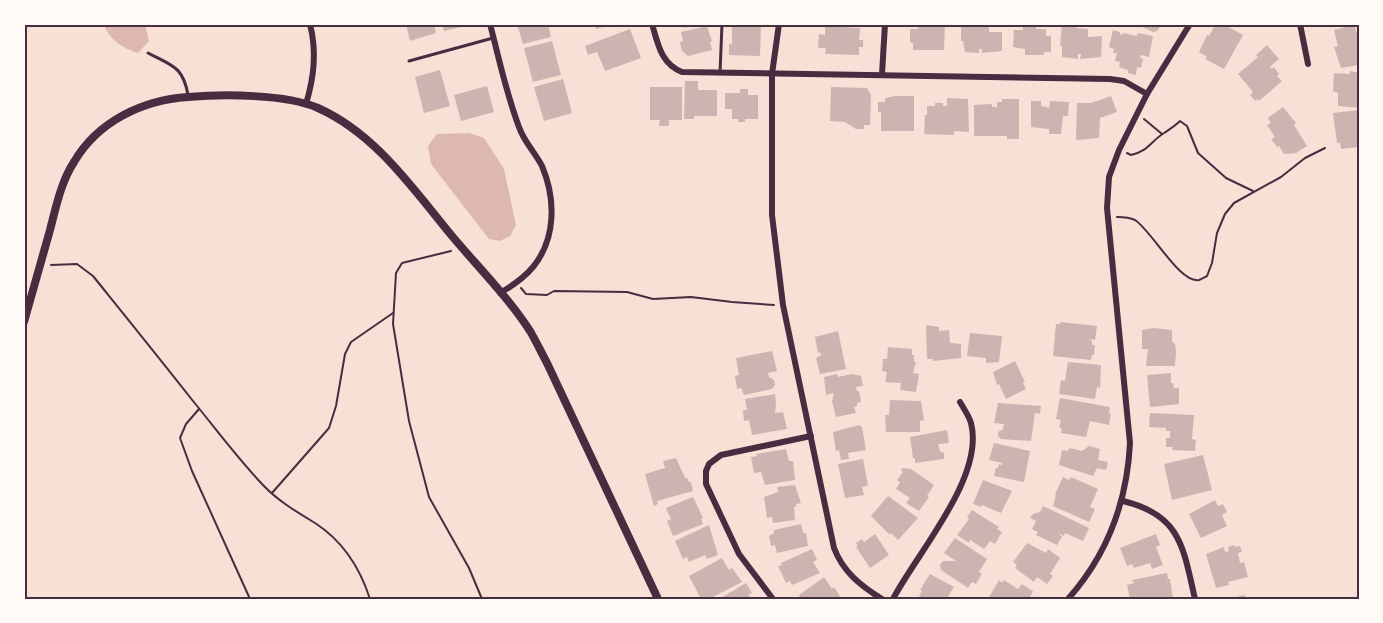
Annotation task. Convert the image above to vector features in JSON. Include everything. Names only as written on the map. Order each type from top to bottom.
[{"type":"street","points":[[306,104],[313,72],[313,37],[310,24]]},
{"type":"street","points":[[490,24],[519,129],[549,182],[552,209],[550,232],[544,249],[533,267],[500,293]]},
{"type":"street","points":[[652,24],[661,54],[671,68],[682,72],[1110,79],[1124,81],[1147,94]]},
{"type":"street","points":[[779,24],[772,74],[772,215],[783,305],[838,557],[853,578],[882,599]]},
{"type":"street","points":[[882,74],[885,24]]},
{"type":"street","points":[[1068,599],[1095,564],[1116,521],[1123,501],[1130,443],[1108,217],[1108,186],[1112,165],[1147,94],[1190,24]]},
{"type":"street","points":[[1300,24],[1308,64]]},
{"type":"street","points":[[24,322],[61,191],[74,161],[108,125],[128,112],[151,102],[207,95],[270,98],[306,104],[339,118],[360,132],[396,168],[530,331],[658,599]]},
{"type":"street","points":[[893,599],[955,500],[964,481],[970,457],[972,430],[971,421],[960,402]]},
{"type":"street","points":[[772,599],[736,547],[709,492],[705,477],[706,471],[709,464],[721,455],[811,436]]},
{"type":"street","points":[[1123,501],[1144,506],[1160,516],[1170,526],[1184,554],[1195,599]]},
{"type":"lane","points":[[720,73],[722,24]]},
{"type":"lane","points":[[409,62],[493,38]]},
{"type":"lane","points":[[148,53],[176,68],[185,78],[189,97]]},
{"type":"path","points":[[1137,114],[1162,134]]},
{"type":"path","points":[[1119,150],[1131,155],[1139,153],[1180,121],[1184,122],[1198,153],[1226,178],[1253,191]]},
{"type":"path","points":[[1108,217],[1127,217],[1136,221],[1183,274],[1188,278],[1198,280],[1208,276],[1217,233],[1225,214],[1234,203],[1281,177],[1305,158],[1325,148]]},
{"type":"path","points":[[461,247],[443,255],[402,263],[396,273],[393,324],[409,421],[429,497],[469,568],[482,599]]},
{"type":"path","points":[[39,268],[77,264],[93,276],[243,462],[272,493],[335,538],[348,553],[363,577],[370,599]]},
{"type":"path","points":[[516,282],[526,294],[547,295],[555,291],[627,292],[653,299],[690,297],[732,303],[783,305]]},
{"type":"path","points":[[272,493],[328,428],[336,406],[345,354],[351,342],[393,313]]},
{"type":"path","points":[[199,409],[186,424],[180,438],[192,471],[250,599]]},
{"type":"shaded area","points":[[104,24],[145,24],[149,41],[138,53],[113,39]]},
{"type":"shaded area","points":[[469,133],[484,138],[504,169],[516,225],[510,236],[500,241],[489,239],[431,164],[428,146],[437,134]]},
{"type":"building","points":[[406,24],[434,24],[436,33],[410,41]]},
{"type":"building","points":[[442,24],[470,24],[470,25],[444,31]]},
{"type":"building","points":[[517,24],[548,24],[551,37],[523,44]]},
{"type":"building","points":[[594,24],[610,24],[610,25],[596,29]]},
{"type":"building","points":[[683,24],[698,24],[698,25],[684,28]]},
{"type":"building","points":[[761,24],[760,56],[729,55],[729,44],[732,44],[732,25]]},
{"type":"building","points":[[918,24],[945,24],[944,50],[913,50],[913,43],[910,42],[910,29],[918,29]]},
{"type":"building","points":[[961,24],[989,24],[989,32],[1002,32],[1002,51],[982,53],[982,49],[979,49],[979,53],[965,52],[963,41],[961,41]]},
{"type":"building","points":[[1023,24],[1037,24],[1036,29],[1046,29],[1046,36],[1051,36],[1051,52],[1044,52],[1044,55],[1025,55],[1025,49],[1013,47],[1014,30],[1023,30]]},
{"type":"building","points":[[1062,24],[1075,24],[1077,28],[1088,29],[1088,37],[1102,36],[1101,57],[1080,59],[1081,54],[1078,54],[1078,59],[1062,57],[1062,46],[1060,46]]},
{"type":"building","points":[[1136,24],[1159,24],[1160,27],[1153,32]]},
{"type":"building","points":[[1216,24],[1223,24],[1243,35],[1224,69],[1205,59],[1207,57],[1199,52],[1207,35],[1209,36]]},
{"type":"building","points":[[1355,25],[1356,32],[1359,31],[1359,65],[1341,68],[1334,47],[1338,46],[1334,30]]},
{"type":"building","points":[[707,26],[712,41],[710,42],[712,50],[688,56],[682,51],[681,32]]},
{"type":"building","points":[[825,26],[860,28],[859,40],[863,40],[863,47],[859,47],[859,55],[825,54],[826,48],[818,48],[819,34],[825,35]]},
{"type":"building","points":[[630,29],[641,58],[605,71],[597,52],[588,55],[585,46]]},
{"type":"building","points":[[1113,30],[1123,35],[1123,33],[1137,36],[1138,33],[1153,36],[1149,57],[1141,55],[1140,58],[1143,59],[1141,68],[1137,67],[1136,75],[1119,67],[1120,62],[1115,61],[1117,53],[1113,53],[1114,49],[1109,47]]},
{"type":"building","points":[[552,41],[561,75],[533,82],[524,48]]},
{"type":"building","points":[[1267,45],[1279,59],[1270,67],[1271,69],[1274,67],[1279,74],[1277,76],[1282,81],[1259,101],[1258,99],[1255,101],[1250,95],[1253,92],[1238,74],[1258,57],[1256,55]]},
{"type":"building","points":[[440,70],[450,106],[424,113],[415,77]]},
{"type":"building","points":[[1350,71],[1359,73],[1359,108],[1338,106],[1338,93],[1333,91],[1334,73],[1350,74]]},
{"type":"building","points":[[563,79],[572,113],[544,121],[534,87]]},
{"type":"building","points":[[685,81],[698,81],[698,90],[717,90],[717,116],[694,116],[694,119],[684,119]]},
{"type":"building","points":[[487,86],[494,112],[461,121],[454,95]]},
{"type":"building","points":[[650,87],[682,87],[682,120],[669,120],[669,126],[659,126],[660,120],[650,120]]},
{"type":"building","points":[[831,87],[867,88],[871,95],[870,125],[864,125],[864,129],[856,129],[845,122],[830,121]]},
{"type":"building","points":[[740,89],[748,89],[748,95],[758,95],[758,119],[745,119],[745,122],[738,122],[738,119],[732,119],[732,109],[725,109],[725,93],[740,93]]},
{"type":"building","points":[[914,96],[914,131],[881,131],[881,112],[878,112],[878,102],[885,102],[885,98]]},
{"type":"building","points":[[1111,96],[1117,112],[1100,118],[1099,138],[1076,140],[1077,103],[1091,103]]},
{"type":"building","points":[[947,98],[968,99],[969,132],[954,131],[954,135],[924,134],[927,106],[943,103],[943,106],[947,106]]},
{"type":"building","points":[[1002,99],[1019,99],[1019,139],[1007,139],[1007,136],[974,136],[974,105],[992,104],[992,107],[997,107],[997,102],[1002,102]]},
{"type":"building","points":[[1031,101],[1041,101],[1041,106],[1049,108],[1050,101],[1069,102],[1068,116],[1063,116],[1061,134],[1049,134],[1049,129],[1031,127]]},
{"type":"building","points":[[1283,107],[1296,123],[1294,125],[1307,146],[1296,153],[1284,154],[1271,139],[1275,137],[1267,125],[1271,123],[1268,118]]},
{"type":"building","points":[[1359,110],[1359,147],[1341,149],[1340,143],[1337,143],[1333,113]]},
{"type":"building","points":[[1060,322],[1097,326],[1095,340],[1088,339],[1092,341],[1092,345],[1095,345],[1091,360],[1053,356],[1056,324]]},
{"type":"building","points":[[926,325],[939,327],[939,331],[949,330],[950,343],[961,344],[961,358],[933,361],[933,359],[927,359]]},
{"type":"building","points":[[1154,328],[1172,330],[1172,341],[1176,352],[1175,366],[1146,366],[1148,349],[1142,349],[1142,330]]},
{"type":"building","points":[[838,331],[846,369],[820,374],[816,358],[821,355],[820,352],[818,353],[815,337]]},
{"type":"building","points":[[970,333],[1002,336],[999,362],[986,363],[986,358],[967,356]]},
{"type":"building","points":[[888,347],[912,349],[914,362],[916,362],[913,373],[919,374],[916,392],[900,390],[901,383],[885,382],[887,372],[882,371],[883,359],[887,359]]},
{"type":"building","points":[[772,351],[777,371],[768,373],[775,385],[772,389],[744,395],[741,388],[737,389],[735,376],[739,375],[736,358]]},
{"type":"building","points":[[1015,361],[1026,389],[1006,399],[999,384],[997,385],[993,372]]},
{"type":"building","points":[[1068,362],[1101,365],[1100,388],[1097,387],[1095,399],[1059,394],[1061,380],[1065,381]]},
{"type":"building","points":[[1171,373],[1171,383],[1174,388],[1179,388],[1179,404],[1150,407],[1147,375]]},
{"type":"building","points":[[837,374],[838,377],[852,374],[861,376],[863,386],[856,387],[861,402],[854,407],[856,413],[836,417],[832,401],[834,393],[826,395],[824,377]]},
{"type":"building","points":[[775,394],[775,413],[783,412],[787,429],[752,435],[749,420],[744,421],[743,410],[747,410],[745,399]]},
{"type":"building","points":[[1060,398],[1110,407],[1109,425],[1090,421],[1086,437],[1061,433],[1062,428],[1059,428],[1061,420],[1056,419]]},
{"type":"building","points":[[890,400],[921,401],[924,420],[920,421],[920,432],[886,432],[885,415],[889,415]]},
{"type":"building","points":[[998,403],[1041,406],[1040,414],[1035,413],[1031,441],[1001,439],[998,436],[1004,424],[994,423]]},
{"type":"building","points":[[1150,413],[1194,415],[1192,439],[1196,440],[1195,451],[1172,450],[1173,447],[1166,447],[1166,438],[1170,438],[1170,431],[1166,431],[1166,428],[1149,427]]},
{"type":"building","points":[[859,425],[862,427],[866,450],[848,453],[849,459],[841,460],[839,450],[836,451],[833,432]]},
{"type":"building","points":[[947,430],[949,443],[938,444],[940,451],[944,453],[944,459],[915,463],[910,437]]},
{"type":"building","points":[[994,443],[1030,451],[1024,482],[994,476],[996,468],[1002,463],[989,460]]},
{"type":"building","points":[[1089,446],[1100,449],[1098,460],[1108,462],[1106,470],[1097,468],[1093,476],[1059,465],[1062,450],[1068,451],[1069,448],[1082,451]]},
{"type":"building","points":[[786,449],[789,461],[793,461],[795,480],[765,485],[761,472],[754,473],[751,457],[757,456],[756,454]]},
{"type":"building","points":[[1203,455],[1212,490],[1172,500],[1164,464]]},
{"type":"building","points":[[676,458],[685,478],[691,482],[693,491],[657,501],[658,504],[654,506],[645,474],[665,468],[663,461]]},
{"type":"building","points":[[863,459],[868,485],[862,487],[864,495],[845,498],[838,464]]},
{"type":"building","points":[[902,468],[911,469],[934,485],[919,511],[906,503],[910,498],[896,489],[900,482],[897,480],[903,472]]},
{"type":"building","points":[[1063,477],[1069,480],[1071,477],[1098,489],[1090,507],[1095,509],[1089,522],[1053,506],[1055,494]]},
{"type":"building","points":[[983,480],[1012,491],[1001,513],[982,505],[981,507],[973,504]]},
{"type":"building","points":[[795,485],[801,503],[794,507],[795,520],[773,523],[772,517],[767,518],[764,497],[778,492],[777,487]]},
{"type":"building","points":[[888,496],[918,518],[898,540],[871,516]]},
{"type":"building","points":[[693,497],[703,518],[701,519],[703,524],[673,536],[667,521],[671,519],[666,508]]},
{"type":"building","points":[[1215,500],[1218,506],[1223,504],[1227,512],[1222,515],[1227,526],[1201,538],[1189,514]]},
{"type":"building","points":[[1043,506],[1089,528],[1083,541],[1065,533],[1064,536],[1058,533],[1062,537],[1057,545],[1036,535],[1038,532],[1032,529],[1036,521],[1030,518],[1033,514],[1040,512]]},
{"type":"building","points":[[972,510],[999,527],[997,529],[1002,532],[995,544],[990,541],[984,549],[957,535],[969,519],[967,517]]},
{"type":"building","points":[[801,524],[803,533],[806,533],[808,546],[777,553],[775,545],[771,546],[769,536],[774,533],[774,530]]},
{"type":"building","points":[[709,525],[718,555],[707,559],[705,555],[689,562],[687,557],[683,559],[675,541]]},
{"type":"building","points":[[875,534],[889,555],[870,568],[856,547],[858,546],[856,543],[862,539],[864,542]]},
{"type":"building","points":[[1156,534],[1160,545],[1156,547],[1163,565],[1152,569],[1150,563],[1134,568],[1132,564],[1127,566],[1120,548]]},
{"type":"building","points":[[955,538],[987,559],[979,572],[982,574],[976,584],[972,582],[968,588],[941,570],[940,565],[943,561],[956,561],[944,553]]},
{"type":"building","points":[[1027,543],[1046,553],[1048,549],[1060,558],[1047,584],[1037,577],[1034,582],[1015,568],[1017,565],[1013,562]]},
{"type":"building","points":[[1235,545],[1235,547],[1240,546],[1242,552],[1238,553],[1240,563],[1244,562],[1248,577],[1216,588],[1206,554],[1224,547],[1225,552],[1229,551],[1228,547]]},
{"type":"building","points":[[812,549],[817,560],[813,562],[820,573],[792,585],[790,581],[786,583],[778,566]]},
{"type":"building","points":[[722,558],[729,570],[732,568],[742,582],[709,599],[701,599],[689,576]]},
{"type":"building","points":[[1167,573],[1173,599],[1130,599],[1127,585],[1134,583],[1132,580]]},
{"type":"building","points":[[930,574],[954,587],[948,596],[952,599],[924,599],[919,596]]},
{"type":"building","points":[[824,577],[840,596],[836,599],[801,599],[799,595]]},
{"type":"building","points":[[999,580],[1002,583],[1004,580],[1018,589],[1022,584],[1033,591],[1029,599],[988,599]]},
{"type":"building","points":[[746,583],[752,593],[748,595],[753,599],[719,599]]},
{"type":"building","points":[[1245,595],[1246,599],[1231,598]]}]
